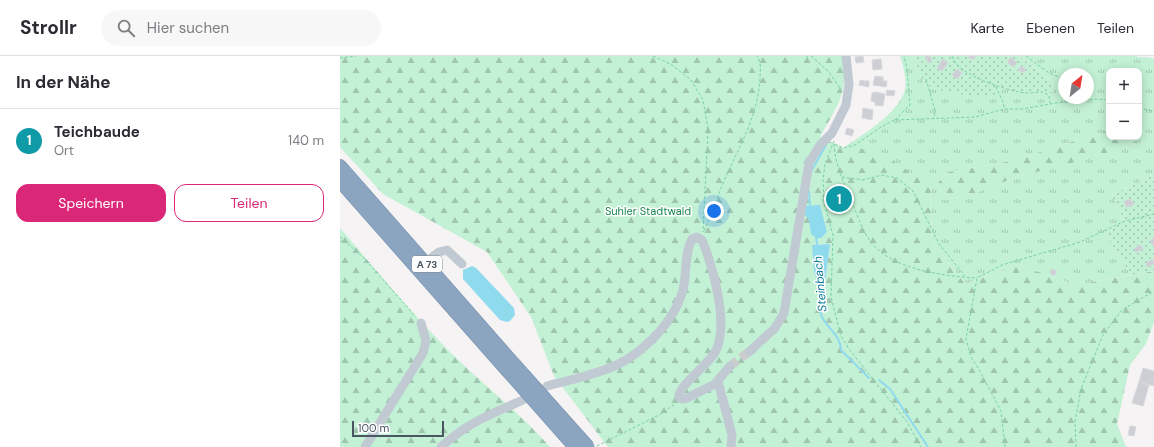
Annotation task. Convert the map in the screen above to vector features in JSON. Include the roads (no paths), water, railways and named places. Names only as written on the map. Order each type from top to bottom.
[{"type":"highway","name":"A 73","points":[[340,166],[426,262],[575,447]]},
{"type":"highway","name":"A 73","points":[[340,181],[510,366],[588,447]]},
{"type":"street","points":[[749,352],[775,328],[784,313],[809,164],[820,145],[832,133],[847,101],[850,84],[846,56]]},
{"type":"street","points":[[547,386],[605,370],[627,358],[659,334],[675,312],[683,289],[688,246],[692,239],[697,238],[702,240],[713,272],[719,306],[720,336],[718,347],[713,358],[680,391],[678,395],[680,399],[687,398],[715,384],[730,366]]},
{"type":"street","points":[[426,262],[439,252],[447,250],[462,264]]},
{"type":"street","points":[[365,447],[423,353],[426,341],[422,323]]},
{"type":"street","points":[[718,381],[732,435],[731,447]]},
{"type":"street","points":[[441,447],[458,431],[488,415],[523,400]]},
{"type":"water","points":[[820,205],[827,232],[821,238],[816,238],[811,234],[809,220],[804,213],[805,206]]},
{"type":"water","points":[[830,244],[825,282],[818,283],[814,272],[812,245]]},
{"type":"water","points":[[472,266],[476,268],[514,308],[515,315],[510,321],[507,322],[500,320],[463,279],[463,270]]},
{"type":"waterway","name":"Steinbach","points":[[812,170],[826,145]]},
{"type":"waterway","name":"Steinbach","points":[[809,191],[810,208]]},
{"type":"waterway","name":"Steinbach","points":[[816,236],[817,245]]},
{"type":"waterway","name":"Steinbach","points":[[820,282],[819,304],[822,317],[837,337],[841,350],[869,378]]},
{"type":"waterway","name":"Steinbach","points":[[879,380],[890,389],[928,447]]},
{"type":"tunnel","points":[[730,366],[749,352]]},
{"type":"place","name":"Teichbaude","points":[[839,199]]},
{"type":"park label","name":"Suhler Stadtwald","points":[[648,211]]}]
